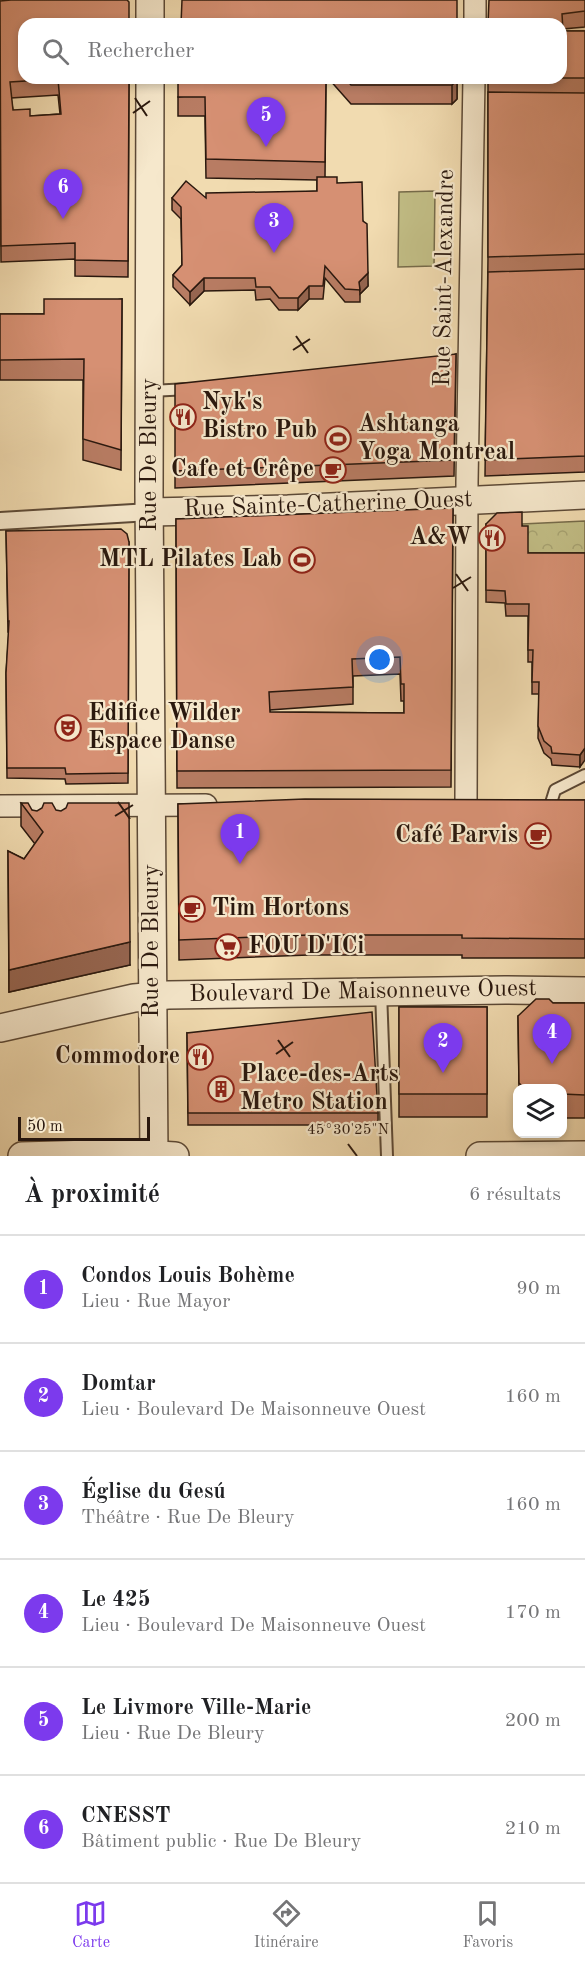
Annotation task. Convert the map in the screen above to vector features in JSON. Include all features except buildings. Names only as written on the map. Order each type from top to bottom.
[{"type":"street","points":[[150,0],[150,18]]},
{"type":"street","points":[[475,0],[475,18]]},
{"type":"street","name":"Rue De Bleury","points":[[150,84],[152,996],[161,1156]]},
{"type":"street","name":"Rue Saint-Alexandre","points":[[466,804],[465,359],[477,281],[479,100],[475,84]]},
{"type":"street","name":"Rue Sainte-Catherine Ouest","points":[[0,520],[585,495]]},
{"type":"street","points":[[530,803],[574,803]]},
{"type":"street","points":[[443,804],[488,804]]},
{"type":"street","points":[[0,806],[36,813],[60,813],[152,806],[231,805]]},
{"type":"street","name":"Boulevard De Maisonneuve Ouest","points":[[0,1028],[152,996],[381,991],[585,991]]},
{"type":"street","points":[[480,1156],[585,1155]]},
{"type":"street","points":[[22,1156],[161,1156]]},
{"type":"lane","points":[[150,391],[195,388]]},
{"type":"lane","points":[[551,803],[555,790],[585,775]]},
{"type":"lane","points":[[381,991],[387,1156]]},
{"type":"green space","points":[[435,191],[434,266],[398,267],[399,192]]},
{"type":"green space","points":[[585,521],[585,565],[528,565],[522,538],[522,524]]},
{"type":"place","name":"Le Livmore Ville-Marie","points":[[266,147]]},
{"type":"place","name":"CNESST","points":[[63,219]]},
{"type":"place","name":"Église du Gesú","points":[[274,253]]},
{"type":"place","name":"Nyk's Bistro Pub","points":[[183,417]]},
{"type":"place","name":"Ashtanga Yoga Montreal","points":[[338,439]]},
{"type":"place","name":"Cafe et Crêpe","points":[[333,470]]},
{"type":"place","name":"A&W","points":[[492,538]]},
{"type":"place","name":"MTL Pilates Lab","points":[[302,560]]},
{"type":"place","name":"Edifice Wilder Espace Danse","points":[[68,728]]},
{"type":"place","name":"Café Parvis","points":[[538,836]]},
{"type":"place","name":"Condos Louis Bohème","points":[[240,864]]},
{"type":"place","name":"Tim Hortons","points":[[192,909]]},
{"type":"place","name":"FOU D'ICi","points":[[228,947]]},
{"type":"place","name":"Commodore","points":[[200,1057]]},
{"type":"place","name":"Le 425","points":[[552,1064]]},
{"type":"place","name":"Domtar","points":[[443,1073]]},
{"type":"place","name":"Place-des-Arts Metro Station","points":[[221,1089]]}]
